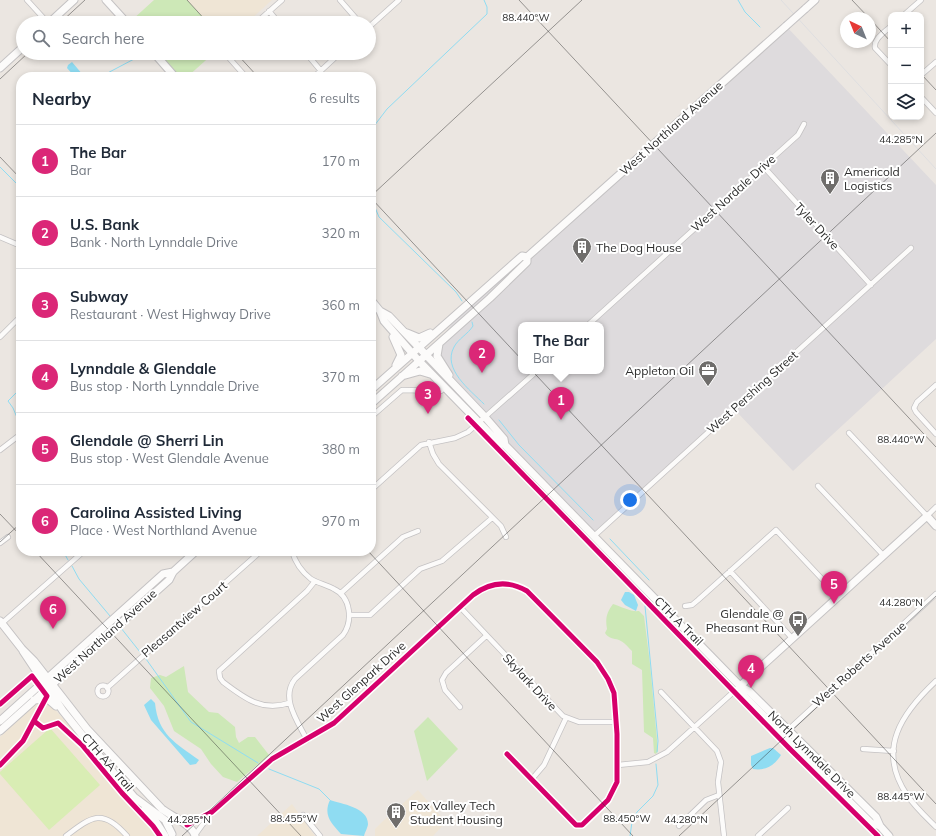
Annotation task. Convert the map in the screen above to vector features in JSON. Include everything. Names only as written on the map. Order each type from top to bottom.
[{"type":"main road","points":[[57,16],[74,0]]},
{"type":"main road","points":[[106,0],[121,16]]},
{"type":"main road","name":"West Northland Avenue","points":[[376,400],[498,291],[527,262],[527,257],[816,0]]},
{"type":"main road","points":[[0,68],[16,53]]},
{"type":"main road","points":[[160,60],[171,72]]},
{"type":"main road","name":"West Northland Avenue","points":[[376,385],[522,256],[527,257]]},
{"type":"main road","name":"North Lynndale Drive","points":[[376,306],[389,316],[457,390],[482,420]]},
{"type":"main road","name":"North Lynndale Drive","points":[[380,310],[384,321],[444,388],[504,438],[505,445],[740,686],[749,691],[785,733],[876,817],[880,826],[889,836]]},
{"type":"main road","points":[[404,333],[416,338],[425,337],[450,316],[456,315]]},
{"type":"main road","points":[[392,371],[400,361],[401,355],[393,337],[394,332]]},
{"type":"main road","points":[[439,344],[437,351],[438,359],[444,369],[457,384],[457,390]]},
{"type":"main road","points":[[402,376],[420,371],[432,375]]},
{"type":"main road","points":[[740,686],[927,516],[936,526]]},
{"type":"main road","name":"West Northland Avenue","points":[[0,721],[169,580],[173,572],[191,556]]},
{"type":"main road","name":"West Northland Avenue","points":[[0,731],[34,700],[59,667],[164,574],[173,572]]},
{"type":"main road","points":[[1,624],[22,649],[23,655],[37,669],[47,683],[87,729],[162,809],[192,829],[194,836]]},
{"type":"main road","points":[[37,669],[59,667]]},
{"type":"main road","points":[[47,683],[63,711],[156,822],[169,835],[176,827],[186,825]]},
{"type":"main road","points":[[34,700],[48,699],[63,711]]},
{"type":"street","points":[[27,0],[42,16]]},
{"type":"street","points":[[264,16],[282,0]]},
{"type":"street","points":[[340,0],[354,16]]},
{"type":"street","points":[[376,21],[399,0]]},
{"type":"street","points":[[907,12],[921,0]]},
{"type":"street","points":[[269,11],[273,16]]},
{"type":"street","points":[[888,29],[877,39],[874,45],[888,62]]},
{"type":"street","points":[[231,60],[242,72]]},
{"type":"street","points":[[312,60],[321,71],[333,60]]},
{"type":"street","points":[[924,72],[936,62]]},
{"type":"street","points":[[924,100],[936,113]]},
{"type":"street","name":"West Nordale Drive","points":[[591,322],[798,135],[804,124]]},
{"type":"street","name":"Tyler Drive","points":[[763,166],[871,285]]},
{"type":"street","points":[[0,238],[16,244]]},
{"type":"street","name":"West Pershing Street","points":[[594,536],[911,248]]},
{"type":"street","points":[[0,336],[16,321]]},
{"type":"street","points":[[376,485],[421,445],[461,436],[482,420],[534,374]]},
{"type":"street","points":[[936,385],[917,402],[914,408],[936,434]]},
{"type":"street","points":[[391,386],[398,393]]},
{"type":"street","points":[[376,413],[398,393],[408,389],[441,391],[444,388]]},
{"type":"street","points":[[849,433],[927,516],[936,507]]},
{"type":"street","points":[[0,450],[16,438]]},
{"type":"street","points":[[429,442],[435,460],[500,526],[506,537]]},
{"type":"street","points":[[818,486],[884,556]]},
{"type":"street","points":[[349,615],[370,614],[420,569],[442,561],[492,518]]},
{"type":"street","points":[[685,606],[692,605],[776,530],[838,596]]},
{"type":"street","points":[[341,594],[403,538],[418,531]]},
{"type":"street","points":[[0,543],[8,537]]},
{"type":"street","points":[[1,624],[78,556]]},
{"type":"street","name":"Pleasantview Court","points":[[107,688],[255,556]]},
{"type":"street","points":[[295,556],[302,570],[315,581],[335,589],[341,594],[346,602],[349,615],[347,628],[343,635],[292,683],[289,693],[289,703],[307,740]]},
{"type":"street","points":[[730,571],[792,638]]},
{"type":"street","points":[[289,703],[269,706],[254,704],[223,682],[219,674],[225,664],[307,591],[315,581]]},
{"type":"street","name":"West Glenpark Drive","points":[[194,836],[212,812],[272,759],[307,740],[341,717],[478,591],[494,584],[514,585],[530,593],[592,657],[605,673],[614,694],[616,722]]},
{"type":"street","name":"West Roberts Avenue","points":[[785,733],[936,594]]},
{"type":"street","name":"Skylark Drive","points":[[460,607],[552,707],[566,718],[579,722],[616,722]]},
{"type":"street","points":[[460,707],[443,687],[443,677],[486,636]]},
{"type":"street","points":[[0,704],[37,669]]},
{"type":"street","points":[[936,681],[911,706],[898,730],[894,751],[897,771],[904,789],[912,802],[936,827]]},
{"type":"street","points":[[618,765],[638,764],[654,759],[667,752],[740,686]]},
{"type":"street","points":[[661,692],[717,751],[720,757],[718,782],[724,836]]},
{"type":"street","points":[[532,779],[544,765],[566,718]]},
{"type":"street","points":[[507,754],[575,824],[578,825],[584,822],[610,797],[617,782],[618,765],[616,722]]},
{"type":"street","points":[[863,749],[894,751]]},
{"type":"street","points":[[679,826],[706,800],[719,795]]},
{"type":"street","points":[[758,836],[788,808]]},
{"type":"street","name":"West Glenpark Drive","points":[[186,825],[212,812]]},
{"type":"street","points":[[303,815],[320,836]]},
{"type":"street","points":[[66,836],[90,820],[103,818],[115,823],[127,836]]},
{"type":"shaded area","points":[[187,0],[272,0],[255,16],[202,16]]},
{"type":"shaded area","points":[[786,26],[936,185],[936,339],[793,471],[734,409],[594,536],[542,482],[440,363],[440,342],[460,311],[491,283],[527,257]]},
{"type":"shaded area","points":[[48,702],[78,735],[162,836],[0,836],[0,737],[36,704]]},
{"type":"shaded area","points":[[418,790],[446,822],[433,836],[375,836],[375,829]]},
{"type":"shaded area","points":[[292,804],[315,836],[257,836]]},
{"type":"green space","points":[[154,0],[187,0],[202,16],[136,16]]},
{"type":"green space","points":[[160,60],[206,60],[193,72],[171,72]]},
{"type":"green space","points":[[613,604],[630,610],[639,611],[644,616],[658,751],[656,754],[654,753],[653,738],[644,732],[642,670],[632,664],[632,651],[627,646],[621,641],[610,637],[605,633],[607,629],[607,615]]},
{"type":"green space","points":[[184,666],[188,692],[209,712],[218,713],[235,727],[236,737],[239,743],[248,737],[255,737],[269,755],[237,782],[223,777],[211,764],[201,749],[174,731],[164,706],[150,688],[151,678],[160,675],[166,677]]},
{"type":"green space","points":[[428,717],[458,749],[427,781],[414,731]]},
{"type":"green space","points":[[50,728],[100,785],[49,830],[0,774],[0,772]]},
{"type":"water","points":[[72,62],[80,72],[71,72],[67,68]]},
{"type":"water","points":[[625,592],[629,592],[634,595],[638,605],[636,611],[625,605],[621,600]]},
{"type":"water","points":[[151,699],[155,703],[157,714],[164,731],[176,743],[199,760],[196,764],[190,765],[151,720],[144,705]]},
{"type":"water","points":[[773,748],[781,755],[778,759],[769,767],[753,769],[751,765],[751,756]]},
{"type":"water","points":[[330,800],[353,807],[364,814],[367,818],[368,827],[364,836],[341,834],[329,818],[327,810]]},
{"type":"waterway","points":[[376,123],[387,109],[487,14],[487,7],[484,0]]},
{"type":"waterway","points":[[738,0],[745,12],[760,27]]},
{"type":"waterway","points":[[109,72],[132,60]]},
{"type":"waterway","points":[[0,167],[16,183]]},
{"type":"waterway","points":[[376,210],[379,217],[456,292],[462,301]]},
{"type":"waterway","points":[[472,322],[473,326],[454,347],[451,355],[452,363],[455,371],[465,386],[484,404]]},
{"type":"waterway","points":[[16,393],[8,401],[16,415]]},
{"type":"waterway","points":[[499,420],[519,445],[593,520]]},
{"type":"waterway","points":[[610,539],[649,580]]},
{"type":"waterway","points":[[66,556],[68,560]]},
{"type":"waterway","points":[[72,566],[79,579],[110,616]]},
{"type":"waterway","points":[[645,606],[658,741],[657,752]]},
{"type":"waterway","points":[[121,628],[140,652]]},
{"type":"waterway","points":[[146,659],[191,722],[258,763]]},
{"type":"waterway","points":[[630,836],[632,822],[637,812],[653,796],[658,785],[656,764]]},
{"type":"waterway","points":[[269,769],[319,789],[330,800]]},
{"type":"railway","points":[[781,0],[936,169]]},
{"type":"cycle path","name":"CTH A Trail","points":[[468,418],[789,748],[878,836]]},
{"type":"cycle path","points":[[187,825],[212,812],[272,759],[334,723],[473,595],[486,587],[499,584],[513,585],[527,591],[597,662],[608,679],[614,693],[617,734],[617,782],[608,800],[582,825],[576,825],[507,754]]},
{"type":"cycle path","points":[[0,704],[32,676],[47,696],[23,741],[0,765]]},
{"type":"cycle path","name":"CTH AA Trail","points":[[34,721],[43,728],[58,723],[82,745],[160,836]]},
{"type":"place","name":"Americold Logistics","points":[[830,195]]},
{"type":"place","name":"The Dog House","points":[[582,264]]},
{"type":"place","name":"U.S. Bank","points":[[482,373]]},
{"type":"place","name":"Appleton Oil","points":[[708,387]]},
{"type":"place","name":"Subway","points":[[428,414]]},
{"type":"place","name":"The Bar","points":[[561,420]]},
{"type":"place","name":"Glendale @ Sherri Lin","points":[[834,604]]},
{"type":"place","name":"Carolina Assisted Living","points":[[53,629]]},
{"type":"place","name":"Glendale @ Pheasant Run","points":[[798,637]]},
{"type":"place","name":"Lynndale & Glendale","points":[[751,688]]},
{"type":"place","name":"Fox Valley Tech Student Housing","points":[[396,829]]}]
